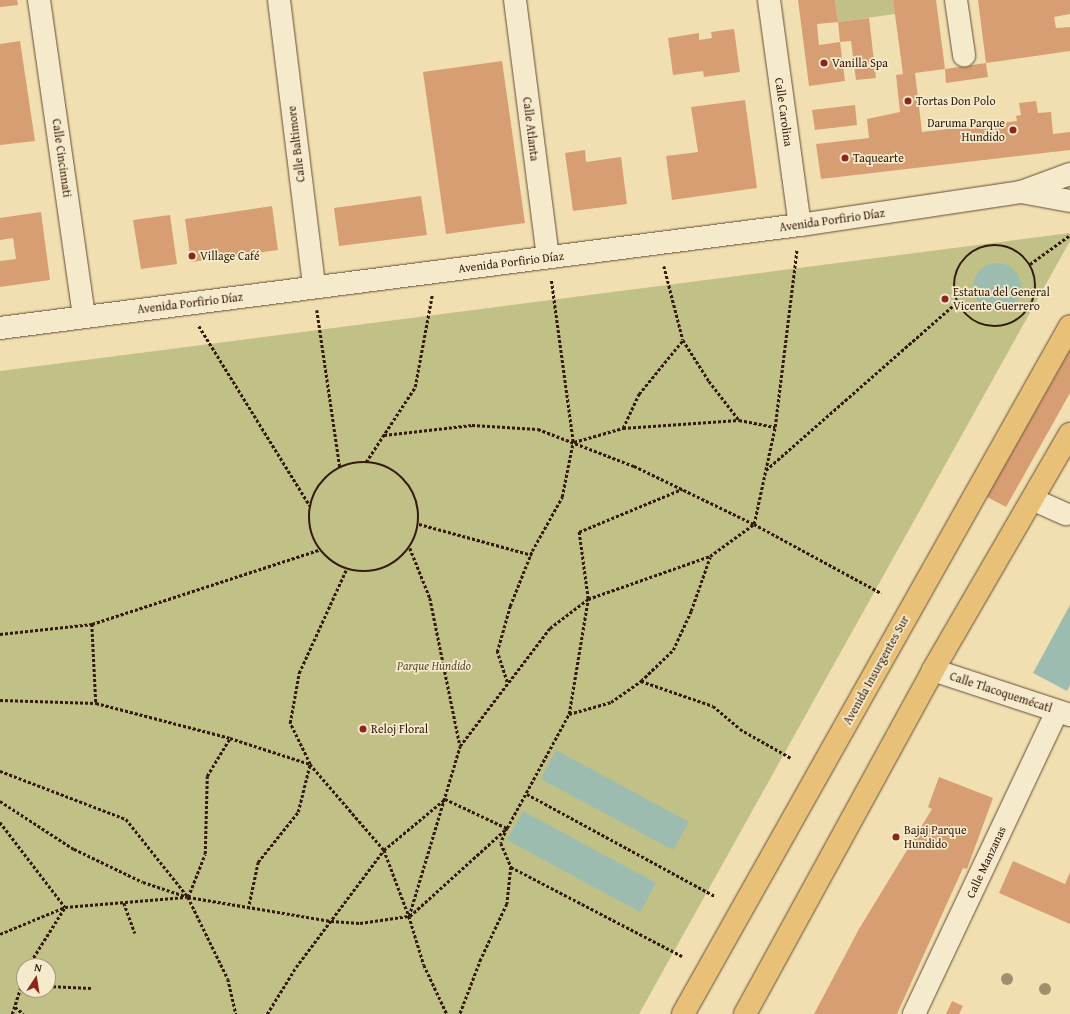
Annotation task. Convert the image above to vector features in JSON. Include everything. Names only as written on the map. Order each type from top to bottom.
[{"type":"main road","name":"Avenida Insurgentes Sur","points":[[683,1014],[1070,326]]},
{"type":"main road","points":[[747,1013],[933,670],[1034,500],[1070,434]]},
{"type":"street","name":"Calle Cincinnati","points":[[39,0],[84,317]]},
{"type":"street","name":"Calle Baltimore","points":[[279,0],[314,287]]},
{"type":"street","name":"Calle Atlanta","points":[[514,0],[548,257]]},
{"type":"street","name":"Calle Carolina","points":[[769,0],[800,225]]},
{"type":"street","points":[[956,0],[964,55]]},
{"type":"street","name":"Avenida Porfirio Díaz","points":[[0,328],[800,225],[1021,192],[1070,174]]},
{"type":"street","name":"Avenida Porfirio Díaz","points":[[1021,192],[1070,201]]},
{"type":"street","points":[[1034,500],[1066,514]]},
{"type":"street","name":"Calle Tlacoquemécatl","points":[[933,670],[1064,713]]},
{"type":"street","name":"Calle Manzanas","points":[[914,1014],[1064,713]]},
{"type":"path","points":[[409,916],[460,746],[550,628],[588,599],[710,556],[754,524],[775,427],[800,225]]},
{"type":"path","points":[[1030,264],[1070,235]]},
{"type":"path","points":[[659,244],[683,340],[709,381],[739,420]]},
{"type":"path","points":[[999,245],[1022,255],[1030,264],[1037,287],[1034,300],[1020,320],[1009,326],[984,327],[973,322],[956,303],[954,279],[965,257],[975,250],[999,245]]},
{"type":"path","points":[[508,682],[498,652],[510,606],[532,555],[562,497],[573,442],[548,257]]},
{"type":"path","points":[[366,462],[415,388],[436,271]]},
{"type":"path","points":[[314,287],[340,468]]},
{"type":"path","points":[[766,470],[956,303]]},
{"type":"path","points":[[185,304],[310,506],[311,529],[319,550],[346,570],[369,572],[385,568],[400,560],[410,548],[419,524],[418,505],[407,484],[384,466],[366,462],[340,468],[326,477],[310,506]]},
{"type":"path","points":[[623,428],[639,394],[683,340]]},
{"type":"path","points":[[573,442],[623,428],[739,420],[775,427]]},
{"type":"path","points":[[384,435],[472,425],[538,429],[634,466],[754,524],[881,593]]},
{"type":"path","points":[[460,1014],[481,959],[507,904],[511,867],[501,843],[507,828],[569,714],[588,599],[579,532],[682,489]]},
{"type":"path","points":[[419,524],[532,555]]},
{"type":"path","points":[[410,548],[430,598],[460,746]]},
{"type":"path","points":[[0,634],[92,624],[319,550]]},
{"type":"path","points":[[569,714],[611,702],[641,681],[672,650],[691,611],[710,556]]},
{"type":"path","points":[[346,570],[299,673],[290,723],[310,764],[384,850],[409,916],[424,965],[447,1014]]},
{"type":"path","points":[[92,624],[96,703]]},
{"type":"path","points":[[641,681],[713,706],[740,729],[791,758]]},
{"type":"path","points":[[0,700],[96,703],[230,738],[310,764]]},
{"type":"path","points":[[188,897],[205,854],[207,776],[230,738]]},
{"type":"path","points":[[248,909],[258,862],[298,812],[310,764]]},
{"type":"path","points":[[0,771],[126,819],[188,897],[228,978],[236,1014]]},
{"type":"path","points":[[526,794],[715,896]]},
{"type":"path","points":[[445,799],[507,828]]},
{"type":"path","points":[[267,1014],[331,921],[384,850],[445,799]]},
{"type":"path","points":[[0,801],[74,849],[143,882],[188,897],[248,909],[331,921],[360,923],[409,916],[507,828]]},
{"type":"path","points":[[0,822],[65,907]]},
{"type":"path","points":[[511,867],[682,956]]},
{"type":"path","points":[[0,934],[65,907],[188,897]]},
{"type":"path","points":[[124,903],[135,933]]},
{"type":"path","points":[[33,958],[65,907]]},
{"type":"path","points":[[56,986],[91,988]]},
{"type":"path","points":[[12,1014],[18,998]]},
{"type":"path","points":[[15,1007],[24,1014]]},
{"type":"green space","points":[[835,0],[893,0],[895,14],[838,22]]},
{"type":"green space","name":"Parque Hundido","points":[[1070,233],[1070,241],[639,1014],[0,1014],[0,371]]},
{"type":"shaded area","points":[[997,263],[1006,265],[1014,270],[1019,278],[1021,287],[1019,296],[1014,304],[1006,309],[997,311],[988,309],[980,304],[975,296],[973,287],[975,278],[980,270],[988,265]]},
{"type":"shaded area","points":[[1070,605],[1070,685],[1067,691],[1033,673]]},
{"type":"shaded area","points":[[556,750],[689,822],[673,850],[541,779]]},
{"type":"shaded area","points":[[523,811],[656,883],[640,912],[507,840]]},
{"type":"building","points":[[0,0],[17,0],[18,5],[0,7]]},
{"type":"building","name":"Vanilla Spa","points":[[798,0],[835,0],[838,22],[817,24],[819,45],[840,42],[845,81],[809,86]]},
{"type":"building","points":[[893,0],[936,0],[945,69],[915,73],[922,132],[1017,121],[1016,116],[1021,115],[1019,103],[1036,101],[1038,113],[1051,112],[1053,134],[1070,132],[1070,150],[821,179],[816,144],[869,138],[867,119],[900,112],[896,75],[903,74]]},
{"type":"building","points":[[978,0],[1070,0],[1070,14],[1054,17],[1056,28],[1070,27],[1070,51],[986,63]]},
{"type":"building","points":[[869,18],[876,78],[856,80],[851,41],[840,42],[838,22]]},
{"type":"building","points":[[734,29],[740,72],[704,77],[703,71],[673,75],[668,38],[699,33],[699,40],[712,38],[711,32]]},
{"type":"building","points":[[20,41],[35,141],[0,145],[0,44]]},
{"type":"building","points":[[502,61],[525,223],[446,234],[423,72]]},
{"type":"building","points":[[986,63],[988,77],[946,83],[945,69]]},
{"type":"building","points":[[745,100],[757,188],[672,200],[666,156],[698,152],[691,107]]},
{"type":"building","points":[[855,105],[857,125],[815,130],[812,110]]},
{"type":"building","points":[[585,150],[586,162],[621,157],[627,204],[573,211],[565,153]]},
{"type":"building","points":[[421,196],[427,235],[339,246],[334,208]]},
{"type":"building","points":[[272,206],[278,250],[191,262],[185,219]]},
{"type":"building","points":[[41,212],[50,280],[0,287],[0,261],[16,259],[13,238],[0,240],[0,218]]},
{"type":"building","points":[[170,215],[177,264],[141,269],[133,220]]},
{"type":"building","points":[[1070,350],[1070,393],[1006,507],[987,497]]},
{"type":"building","points":[[939,777],[993,798],[967,869],[963,868],[897,1014],[814,1014],[859,929],[932,809],[928,807]]},
{"type":"building","points":[[1013,861],[1065,884],[1070,872],[1070,924],[999,893]]},
{"type":"building","points":[[952,1001],[963,1006],[959,1014],[946,1014]]},
{"type":"place","name":"Vanilla Spa","points":[[824,63]]},
{"type":"place","name":"Tortas Don Polo","points":[[908,101]]},
{"type":"place","name":"Daruma Parque Hundido","points":[[1013,130]]},
{"type":"place","name":"Taquearte","points":[[845,158]]},
{"type":"place","name":"Village Café","points":[[192,256]]},
{"type":"place","name":"Estatua del General Vicente Guerrero","points":[[945,299]]},
{"type":"place","name":"Reloj Floral","points":[[363,729]]},
{"type":"place","name":"Bajaj Parque Hundido","points":[[896,837]]}]
